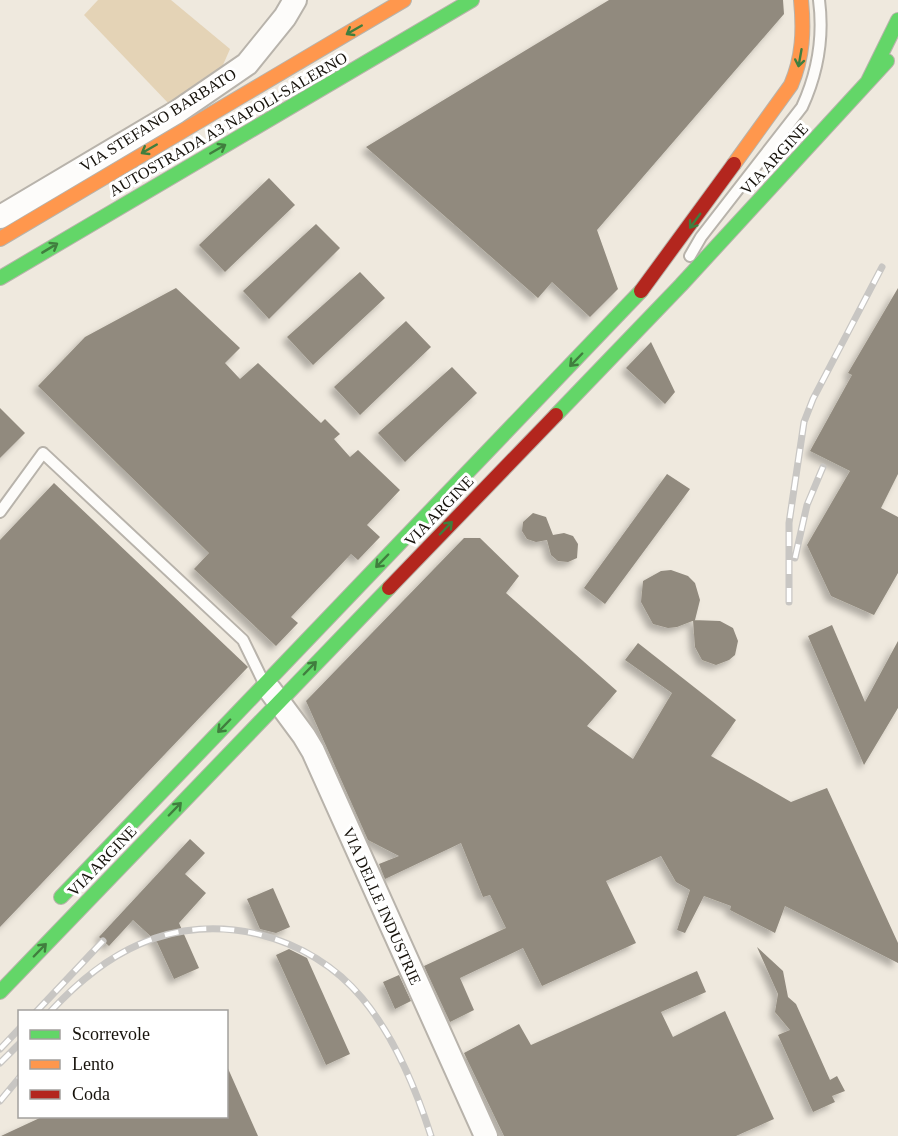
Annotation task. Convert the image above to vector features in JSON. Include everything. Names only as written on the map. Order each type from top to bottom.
[{"type":"main road","name":"AUTOSTRADA A3 NAPOLI-SALERNO","points":[[0,239],[405,0]]},
{"type":"main road","name":"VIA ARGINE","points":[[0,992],[271,692],[651,280],[791,85],[798,71],[804,39],[801,0]]},
{"type":"main road","name":"AUTOSTRADA A3 NAPOLI-SALERNO","points":[[0,278],[343,76],[478,3]]},
{"type":"main road","points":[[868,81],[898,20]]},
{"type":"main road","name":"VIA ARGINE","points":[[48,910],[665,301],[898,49]]},
{"type":"street","name":"VIA STEFANO BARBATO","points":[[0,217],[177,111],[247,64],[285,17],[295,0]]},
{"type":"street","name":"VIA DELLE INDUSTRIE","points":[[271,692],[313,751],[486,1136]]},
{"type":"lane","points":[[665,301],[701,237],[802,107],[812,84],[821,48],[819,0]]},
{"type":"lane","points":[[0,512],[43,453],[243,640],[271,692]]},
{"type":"shaded area","points":[[98,0],[171,0],[230,49],[219,74],[170,105],[84,15]]},
{"type":"building","points":[[609,0],[783,0],[784,14],[597,230],[618,289],[590,317],[552,282],[538,298],[366,147]]},
{"type":"building","points":[[269,178],[295,205],[225,272],[199,245]]},
{"type":"building","points":[[316,224],[340,248],[269,319],[243,291]]},
{"type":"building","points":[[360,272],[385,298],[313,365],[287,337]]},
{"type":"building","points":[[176,288],[240,348],[225,363],[240,379],[258,363],[321,423],[325,419],[340,434],[334,439],[350,457],[358,450],[400,490],[367,525],[380,537],[358,560],[351,554],[291,617],[298,623],[276,646],[194,569],[209,553],[38,386],[85,337]]},
{"type":"building","points":[[898,288],[898,474],[881,508],[898,517],[898,573],[874,615],[831,596],[807,545],[850,471],[810,451],[852,375],[848,373]]},
{"type":"building","points":[[406,321],[431,347],[360,415],[334,387]]},
{"type":"building","points":[[651,342],[675,392],[665,404],[626,368]]},
{"type":"building","points":[[452,367],[477,393],[405,462],[378,433]]},
{"type":"building","points":[[0,408],[25,433],[0,458]]},
{"type":"building","points":[[667,474],[690,489],[605,604],[584,588]]},
{"type":"building","points":[[54,483],[248,667],[0,927],[0,540]]},
{"type":"building","points":[[533,513],[546,517],[553,535],[564,533],[573,536],[578,544],[577,558],[568,562],[558,561],[551,555],[547,540],[536,542],[527,539],[522,531],[523,522]]},
{"type":"building","points":[[464,538],[480,538],[519,576],[506,593],[617,691],[587,726],[633,759],[672,693],[625,660],[638,643],[736,720],[711,756],[791,802],[827,788],[898,943],[898,963],[785,906],[775,933],[730,910],[731,906],[704,896],[685,933],[677,930],[690,890],[676,882],[661,856],[606,881],[636,943],[542,986],[523,948],[460,978],[474,1010],[450,1022],[424,966],[506,928],[490,895],[483,897],[461,843],[385,879],[379,864],[399,856],[368,840],[306,701]]},
{"type":"building","points":[[671,570],[688,576],[695,583],[700,600],[695,620],[668,628],[653,624],[641,602],[643,581],[661,571]]},
{"type":"building","points":[[693,620],[720,621],[733,628],[738,641],[735,655],[716,665],[702,660],[695,647]]},
{"type":"building","points":[[832,625],[865,702],[898,641],[898,708],[864,765],[808,636]]},
{"type":"building","points":[[190,839],[205,853],[185,874],[206,893],[179,923],[199,968],[174,979],[157,942],[133,920],[109,946],[99,937]]},
{"type":"building","points":[[273,888],[290,927],[276,933],[260,929],[247,899]]},
{"type":"building","points":[[757,947],[783,971],[788,997],[796,1004],[830,1080],[837,1076],[845,1091],[832,1096],[835,1102],[813,1112],[778,1035],[790,1030],[775,1012],[778,994]]},
{"type":"building","points":[[289,949],[307,958],[350,1054],[326,1065],[276,955]]},
{"type":"building","points":[[697,971],[706,992],[661,1012],[673,1037],[725,1011],[774,1119],[736,1136],[504,1136],[464,1053],[519,1024],[531,1045]]},
{"type":"building","points":[[399,975],[411,1001],[395,1009],[383,982]]},
{"type":"building","points":[[228,1068],[258,1136],[1,1136],[40,1118],[228,1118]]},
{"type":"railway","points":[[789,602],[789,523],[804,422],[813,399],[882,267]]},
{"type":"railway","points":[[795,558],[807,505],[823,467]]},
{"type":"railway","points":[[52,1010],[92,973],[115,957],[140,944],[169,934],[199,929],[230,930],[260,935],[289,944],[316,958],[341,976],[374,1013],[403,1064],[431,1136]]},
{"type":"railway","points":[[38,1010],[103,941]]},
{"type":"railway","points":[[0,1049],[18,1030]]},
{"type":"railway","points":[[0,1063],[18,1045]]},
{"type":"railway","points":[[0,1101],[18,1079]]},
{"type":"traffic: fast","points":[[0,278],[472,0]]},
{"type":"traffic: fast","points":[[868,81],[898,20]]},
{"type":"traffic: fast","points":[[556,415],[681,285],[887,61]]},
{"type":"traffic: fast","points":[[61,897],[641,291]]},
{"type":"traffic: fast","points":[[0,992],[389,588]]},
{"type":"traffic: slow","points":[[0,239],[404,0]]},
{"type":"traffic: slow","points":[[734,164],[791,85],[802,43],[801,0]]},
{"type":"traffic: jam","points":[[641,291],[734,164]]},
{"type":"traffic: jam","points":[[389,588],[556,415]]}]
